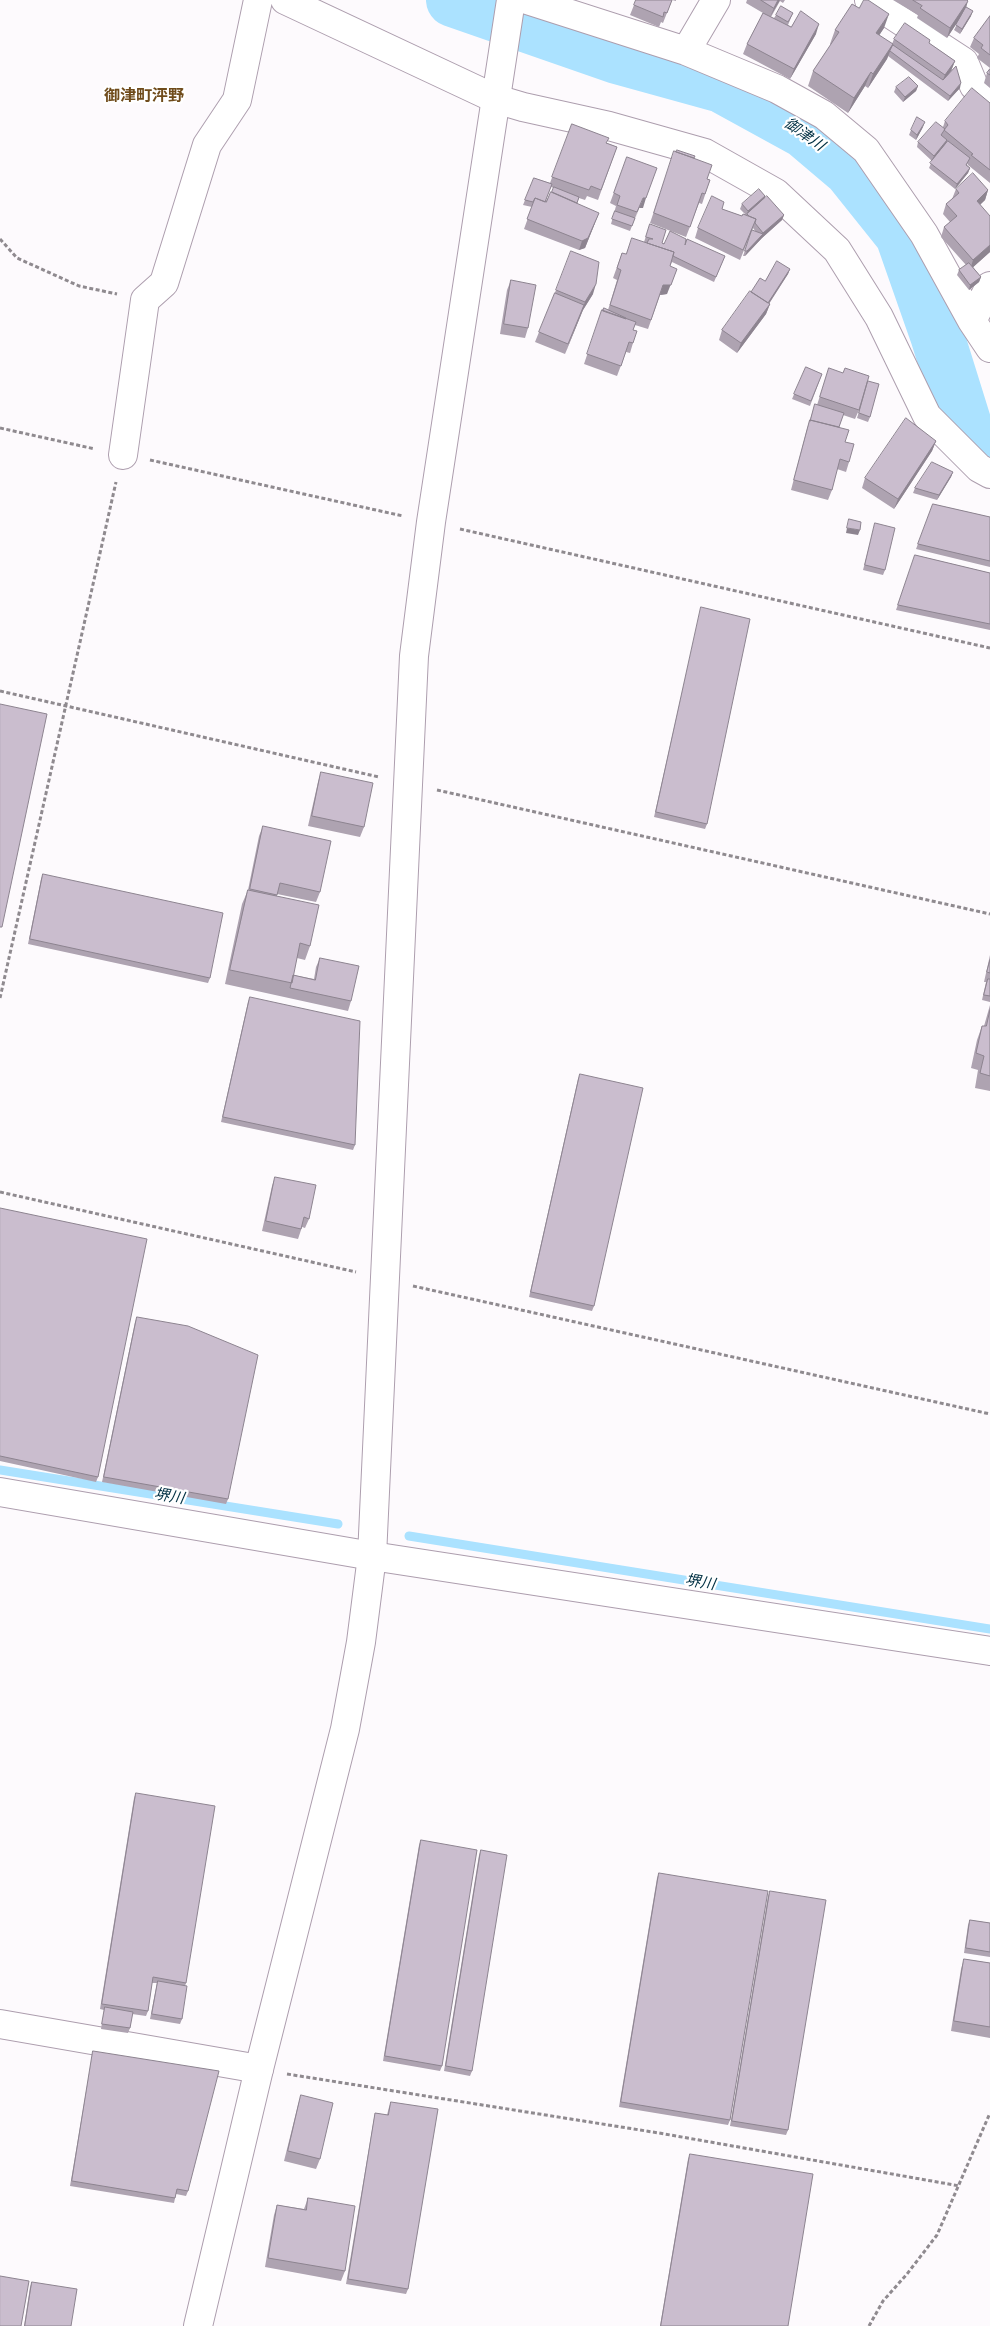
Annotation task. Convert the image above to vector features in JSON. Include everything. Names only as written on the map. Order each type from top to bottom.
[{"type":"street","points":[[122,454],[145,300],[164,283],[207,145],[238,100],[258,0]]},
{"type":"street","points":[[285,0],[523,107],[609,126],[705,153],[776,193],[837,250],[879,316],[926,416],[979,468],[990,474]]},
{"type":"street","points":[[686,51],[716,0]]},
{"type":"street","points":[[869,0],[964,62],[974,86],[990,99]]},
{"type":"street","points":[[198,2326],[259,2069],[345,1729],[361,1642],[372,1556],[414,656],[431,522],[496,95],[516,1],[686,51],[777,89],[816,111],[866,150],[924,234],[972,321],[990,348]]},
{"type":"street","points":[[972,321],[990,286]]},
{"type":"street","points":[[0,1492],[372,1556],[990,1651]]},
{"type":"street","points":[[0,2024],[259,2069]]},
{"type":"path","points":[[0,239],[17,258],[79,286],[145,300]]},
{"type":"path","points":[[0,428],[431,522],[990,648]]},
{"type":"path","points":[[0,998],[122,454]]},
{"type":"path","points":[[0,691],[990,914]]},
{"type":"path","points":[[0,1192],[990,1414]]},
{"type":"path","points":[[259,2069],[660,2133],[960,2186]]},
{"type":"path","points":[[868,2326],[883,2300],[907,2274],[937,2235],[960,2186],[990,2113]]},
{"type":"building","points":[[636,0],[672,0],[667,13],[664,12],[663,17],[634,5]]},
{"type":"building","points":[[761,0],[778,0],[774,8]]},
{"type":"building","points":[[864,0],[868,0],[889,14],[876,33],[893,44],[854,98],[813,71],[839,32],[835,30],[852,4],[859,8]]},
{"type":"building","points":[[913,0],[968,1],[950,28],[920,8],[922,6]]},
{"type":"building","points":[[781,6],[793,13],[788,22],[776,15]]},
{"type":"building","points":[[966,7],[973,11],[962,29],[956,25]]},
{"type":"building","points":[[801,11],[819,24],[794,69],[747,44],[763,13],[791,27]]},
{"type":"building","points":[[990,16],[990,55],[981,48],[983,45],[974,38]]},
{"type":"building","points":[[905,23],[930,40],[929,43],[955,61],[945,75],[894,39]]},
{"type":"building","points":[[893,45],[943,80],[956,66],[961,83],[950,96],[890,51]]},
{"type":"building","points":[[909,77],[918,86],[905,97],[896,87]]},
{"type":"building","points":[[972,88],[990,103],[990,170],[944,130],[948,125],[945,121]]},
{"type":"building","points":[[917,117],[925,122],[917,135],[911,130]]},
{"type":"building","points":[[936,122],[945,129],[941,135],[947,140],[934,156],[918,142]]},
{"type":"building","points":[[572,124],[609,138],[606,143],[617,147],[601,190],[591,186],[589,190],[552,177]]},
{"type":"building","points":[[948,141],[970,158],[966,165],[970,168],[957,184],[930,163]]},
{"type":"building","points":[[677,150],[695,156],[694,158],[676,152]]},
{"type":"building","points":[[674,151],[712,165],[707,179],[710,180],[705,194],[702,193],[690,227],[654,213]]},
{"type":"building","points":[[627,157],[657,168],[646,198],[643,198],[637,212],[617,205],[620,196],[614,193]]},
{"type":"building","points":[[973,173],[988,190],[977,201],[990,216],[990,245],[973,260],[944,227],[957,216],[946,204],[959,193],[956,189]]},
{"type":"building","points":[[534,178],[552,184],[545,202],[535,198],[533,202],[525,200]]},
{"type":"building","points":[[554,187],[579,197],[577,203],[552,192]]},
{"type":"building","points":[[759,189],[765,196],[748,211],[742,204]]},
{"type":"building","points":[[551,192],[599,213],[588,238],[582,241],[527,219],[535,198],[546,202]]},
{"type":"building","points":[[712,196],[724,202],[722,209],[756,219],[743,250],[698,228]]},
{"type":"building","points":[[767,196],[784,215],[763,233],[755,223],[756,219],[747,214]]},
{"type":"building","points":[[615,211],[635,218],[632,226],[612,219]]},
{"type":"building","points":[[650,224],[666,230],[662,243],[664,244],[670,231],[686,239],[685,245],[687,239],[725,256],[716,277],[673,256],[674,252],[647,243],[649,239],[653,239],[646,237]]},
{"type":"building","points":[[752,230],[763,234],[745,251]]},
{"type":"building","points":[[632,238],[674,252],[670,266],[677,269],[671,285],[663,285],[651,320],[610,305],[621,270],[617,268],[622,253],[626,254]]},
{"type":"building","points":[[571,251],[599,262],[596,284],[585,302],[556,290]]},
{"type":"building","points":[[777,261],[790,269],[768,303],[751,292],[760,278],[765,281]]},
{"type":"building","points":[[969,263],[981,277],[970,285],[959,270]]},
{"type":"building","points":[[511,280],[536,285],[528,328],[504,324]]},
{"type":"building","points":[[750,291],[770,304],[741,343],[722,330]]},
{"type":"building","points":[[555,293],[584,305],[568,344],[539,332]]},
{"type":"building","points":[[604,308],[626,318],[626,319],[603,311]]},
{"type":"building","points":[[602,310],[636,322],[633,330],[637,331],[633,343],[629,342],[621,366],[587,354]]},
{"type":"building","points":[[806,367],[822,374],[811,401],[794,394]]},
{"type":"building","points":[[829,368],[843,373],[845,368],[869,376],[859,410],[820,397]]},
{"type":"building","points":[[868,381],[879,384],[870,417],[859,413]]},
{"type":"building","points":[[815,404],[844,413],[839,427],[810,420]]},
{"type":"building","points":[[906,418],[936,441],[898,499],[865,478]]},
{"type":"building","points":[[810,420],[849,430],[845,442],[854,444],[849,462],[840,459],[832,490],[794,480]]},
{"type":"building","points":[[932,462],[953,472],[939,495],[915,488]]},
{"type":"building","points":[[933,504],[990,517],[990,561],[918,544]]},
{"type":"building","points":[[849,519],[861,522],[860,530],[847,528]]},
{"type":"building","points":[[875,523],[895,528],[885,570],[865,565]]},
{"type":"building","points":[[915,555],[990,573],[990,624],[898,605]]},
{"type":"building","points":[[701,607],[750,619],[707,824],[656,812]]},
{"type":"building","points":[[0,704],[47,714],[2,927],[0,927]]},
{"type":"building","points":[[321,772],[373,783],[364,827],[312,816]]},
{"type":"building","points":[[263,826],[331,841],[320,892],[280,883],[277,895],[250,889]]},
{"type":"building","points":[[43,874],[223,913],[210,978],[30,939]]},
{"type":"building","points":[[248,890],[319,905],[310,946],[300,943],[292,983],[230,970]]},
{"type":"building","points":[[320,958],[359,966],[351,1001],[290,988],[293,975],[315,980]]},
{"type":"building","points":[[990,960],[990,973],[987,972]]},
{"type":"building","points":[[988,979],[990,979],[990,996],[984,995]]},
{"type":"building","points":[[250,997],[360,1021],[355,1145],[223,1117]]},
{"type":"building","points":[[990,1010],[990,1076],[980,1073],[984,1056],[976,1053],[982,1026],[986,1026]]},
{"type":"building","points":[[580,1074],[643,1088],[594,1306],[531,1292]]},
{"type":"building","points":[[275,1177],[316,1185],[309,1219],[304,1217],[301,1229],[266,1221]]},
{"type":"building","points":[[0,1208],[147,1239],[98,1477],[0,1456]]},
{"type":"building","points":[[137,1317],[188,1326],[258,1355],[228,1499],[104,1477]]},
{"type":"building","points":[[136,1793],[215,1806],[186,1983],[153,1977],[148,2011],[102,2004]]},
{"type":"building","points":[[421,1840],[477,1850],[442,2066],[385,2056]]},
{"type":"building","points":[[481,1850],[507,1855],[472,2071],[446,2066]]},
{"type":"building","points":[[659,1873],[768,1891],[730,2120],[621,2102]]},
{"type":"building","points":[[770,1891],[826,1900],[788,2130],[732,2121]]},
{"type":"building","points":[[970,1920],[990,1923],[990,1952],[966,1948]]},
{"type":"building","points":[[964,1959],[990,1963],[990,2027],[954,2021]]},
{"type":"building","points":[[158,1981],[187,1986],[182,2019],[152,2014]]},
{"type":"building","points":[[105,2007],[133,2012],[130,2028],[102,2024]]},
{"type":"building","points":[[93,2051],[219,2071],[188,2191],[177,2189],[175,2198],[72,2181]]},
{"type":"building","points":[[301,2095],[333,2103],[320,2159],[288,2151]]},
{"type":"building","points":[[391,2102],[438,2109],[408,2289],[348,2279],[375,2113],[388,2115]]},
{"type":"building","points":[[690,2154],[813,2174],[788,2326],[661,2326]]},
{"type":"building","points":[[308,2198],[355,2206],[345,2271],[268,2258],[277,2205],[306,2210]]},
{"type":"building","points":[[0,2276],[29,2281],[21,2326],[0,2326]]},
{"type":"building","points":[[32,2282],[77,2289],[71,2326],[25,2326]]},
{"type":"waterway","name":"御津川","points":[[453,0],[617,57],[722,86],[804,131],[850,170],[902,235],[937,335],[969,438],[990,449]]},
{"type":"waterway","name":"堺川","points":[[0,1470],[338,1524]]},
{"type":"waterway","name":"堺川","points":[[409,1536],[990,1629]]},
{"type":"district","name":"御津町泙野","points":[[144,97]]}]
